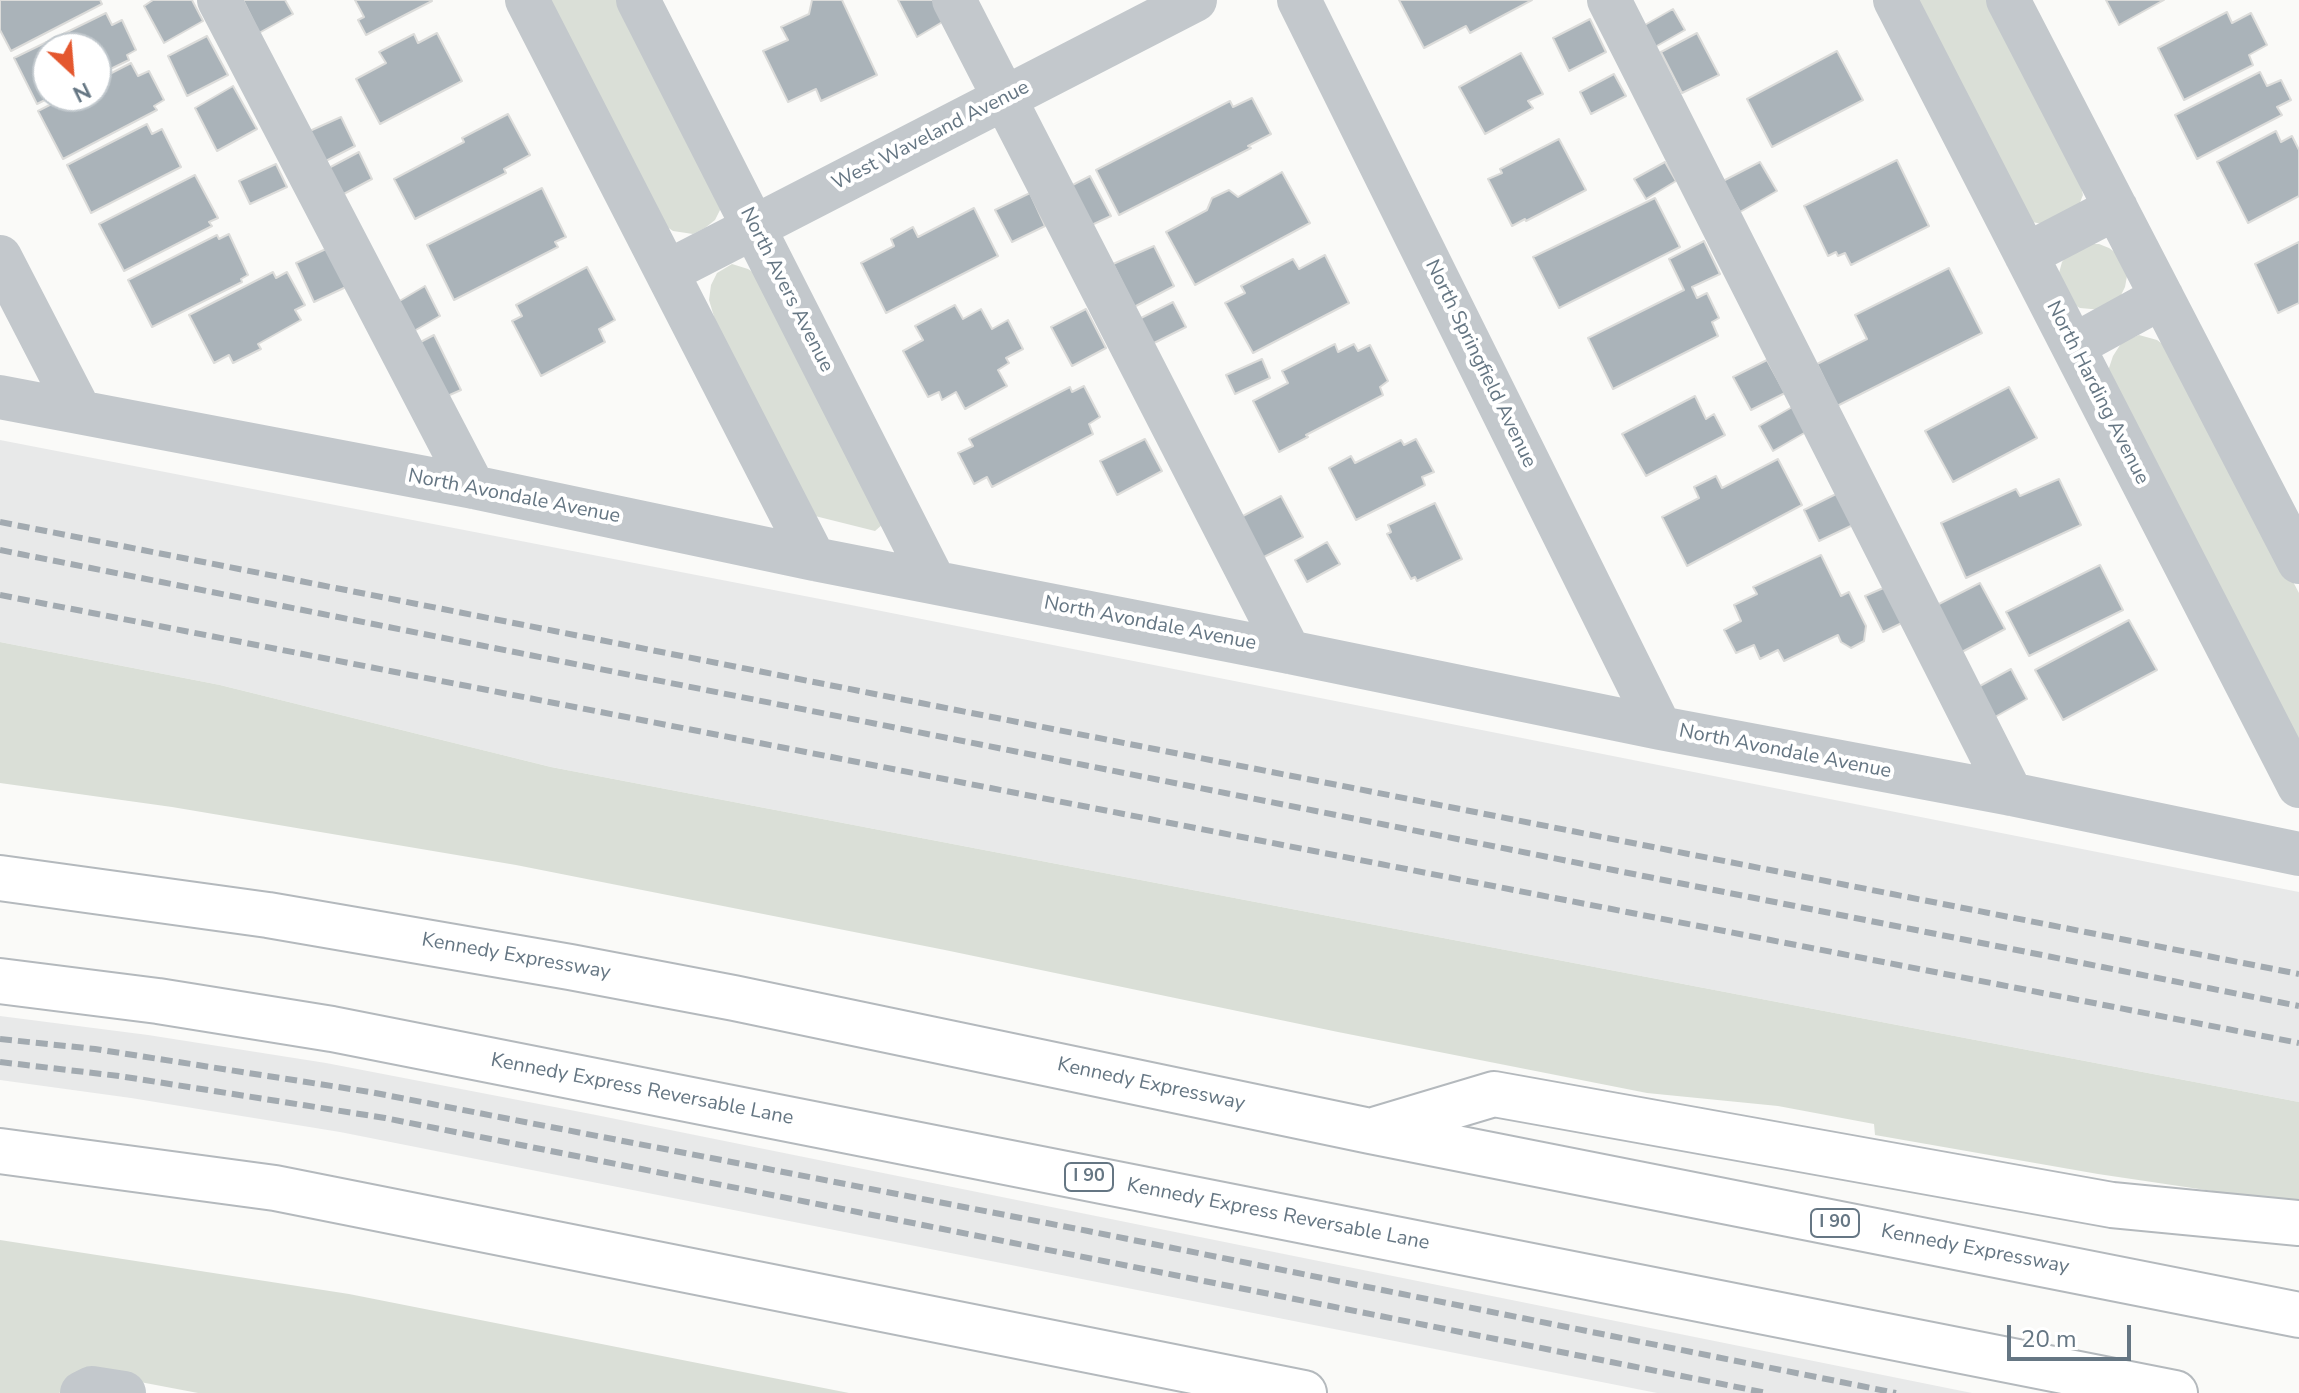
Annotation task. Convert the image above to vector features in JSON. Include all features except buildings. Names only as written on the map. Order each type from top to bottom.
[{"type":"highway","name":"Kennedy Expressway","points":[[0,878],[268,915],[749,1001],[1370,1131],[2299,1315]]},
{"type":"highway","name":"Kennedy Express Reversable Lane","points":[[0,981],[158,1001],[332,1029],[2175,1393]]},
{"type":"highway","points":[[1370,1131],[1494,1094],[2112,1205],[2299,1223]]},
{"type":"highway","points":[[0,1151],[290,1191],[1304,1393]]},
{"type":"street","points":[[219,0],[473,487]]},
{"type":"street","points":[[527,0],[814,559]]},
{"type":"street","name":"North Avers Avenue","points":[[638,0],[933,580]]},
{"type":"street","points":[[954,0],[1289,652]]},
{"type":"street","name":"West Waveland Avenue","points":[[667,272],[1195,0]]},
{"type":"street","name":"North Springfield Avenue","points":[[1299,0],[1660,728]]},
{"type":"street","points":[[1609,0],[2011,794]]},
{"type":"street","name":"North Harding Avenue","points":[[1895,0],[2299,786]]},
{"type":"street","points":[[2008,0],[2299,562]]},
{"type":"street","points":[[2026,255],[2116,208]]},
{"type":"street","points":[[0,257],[80,412]]},
{"type":"street","points":[[2073,346],[2162,297]]},
{"type":"street","name":"North Avondale Avenue","points":[[0,397],[473,487],[814,559],[933,580],[1660,728],[2011,794],[2299,854]]},
{"type":"street","points":[[82,1393],[92,1388],[124,1393]]},
{"type":"shaded area","points":[[545,0],[625,0],[721,208],[715,220],[705,228],[693,234],[673,231],[660,222]]},
{"type":"shaded area","points":[[1912,0],[1987,0],[2079,177],[2083,195],[2077,210],[2047,225],[2032,222]]},
{"type":"shaded area","points":[[2087,244],[2099,244],[2119,255],[2127,276],[2120,297],[2102,310],[2080,308],[2071,303],[2059,273],[2068,254]]},
{"type":"shaded area","points":[[732,264],[764,279],[883,524],[875,531],[815,516],[715,320],[709,300],[711,285],[717,273]]},
{"type":"shaded area","points":[[2139,335],[2157,340],[2171,350],[2299,593],[2299,756],[2106,377],[2122,342]]},
{"type":"shaded area","points":[[0,440],[2299,892],[2299,1102],[551,767],[220,685],[0,642]]},
{"type":"shaded area","points":[[0,642],[220,685],[551,767],[2299,1102],[2299,1202],[2098,1174],[1875,1135],[1874,1124],[1778,1106],[1647,1093],[516,865],[172,807],[0,783]]},
{"type":"shaded area","points":[[0,1016],[326,1063],[1972,1393],[1657,1393],[340,1132],[0,1080]]},
{"type":"shaded area","points":[[0,1240],[349,1294],[849,1393],[198,1393],[98,1374],[59,1393],[0,1393]]},
{"type":"railway","points":[[0,522],[2299,974]]},
{"type":"railway","points":[[0,550],[2299,1006]]},
{"type":"railway","points":[[0,595],[2299,1043]]},
{"type":"railway","points":[[0,1039],[95,1049],[370,1092],[1088,1231],[1896,1393]]},
{"type":"railway","points":[[0,1062],[119,1076],[385,1118],[1767,1393]]}]
